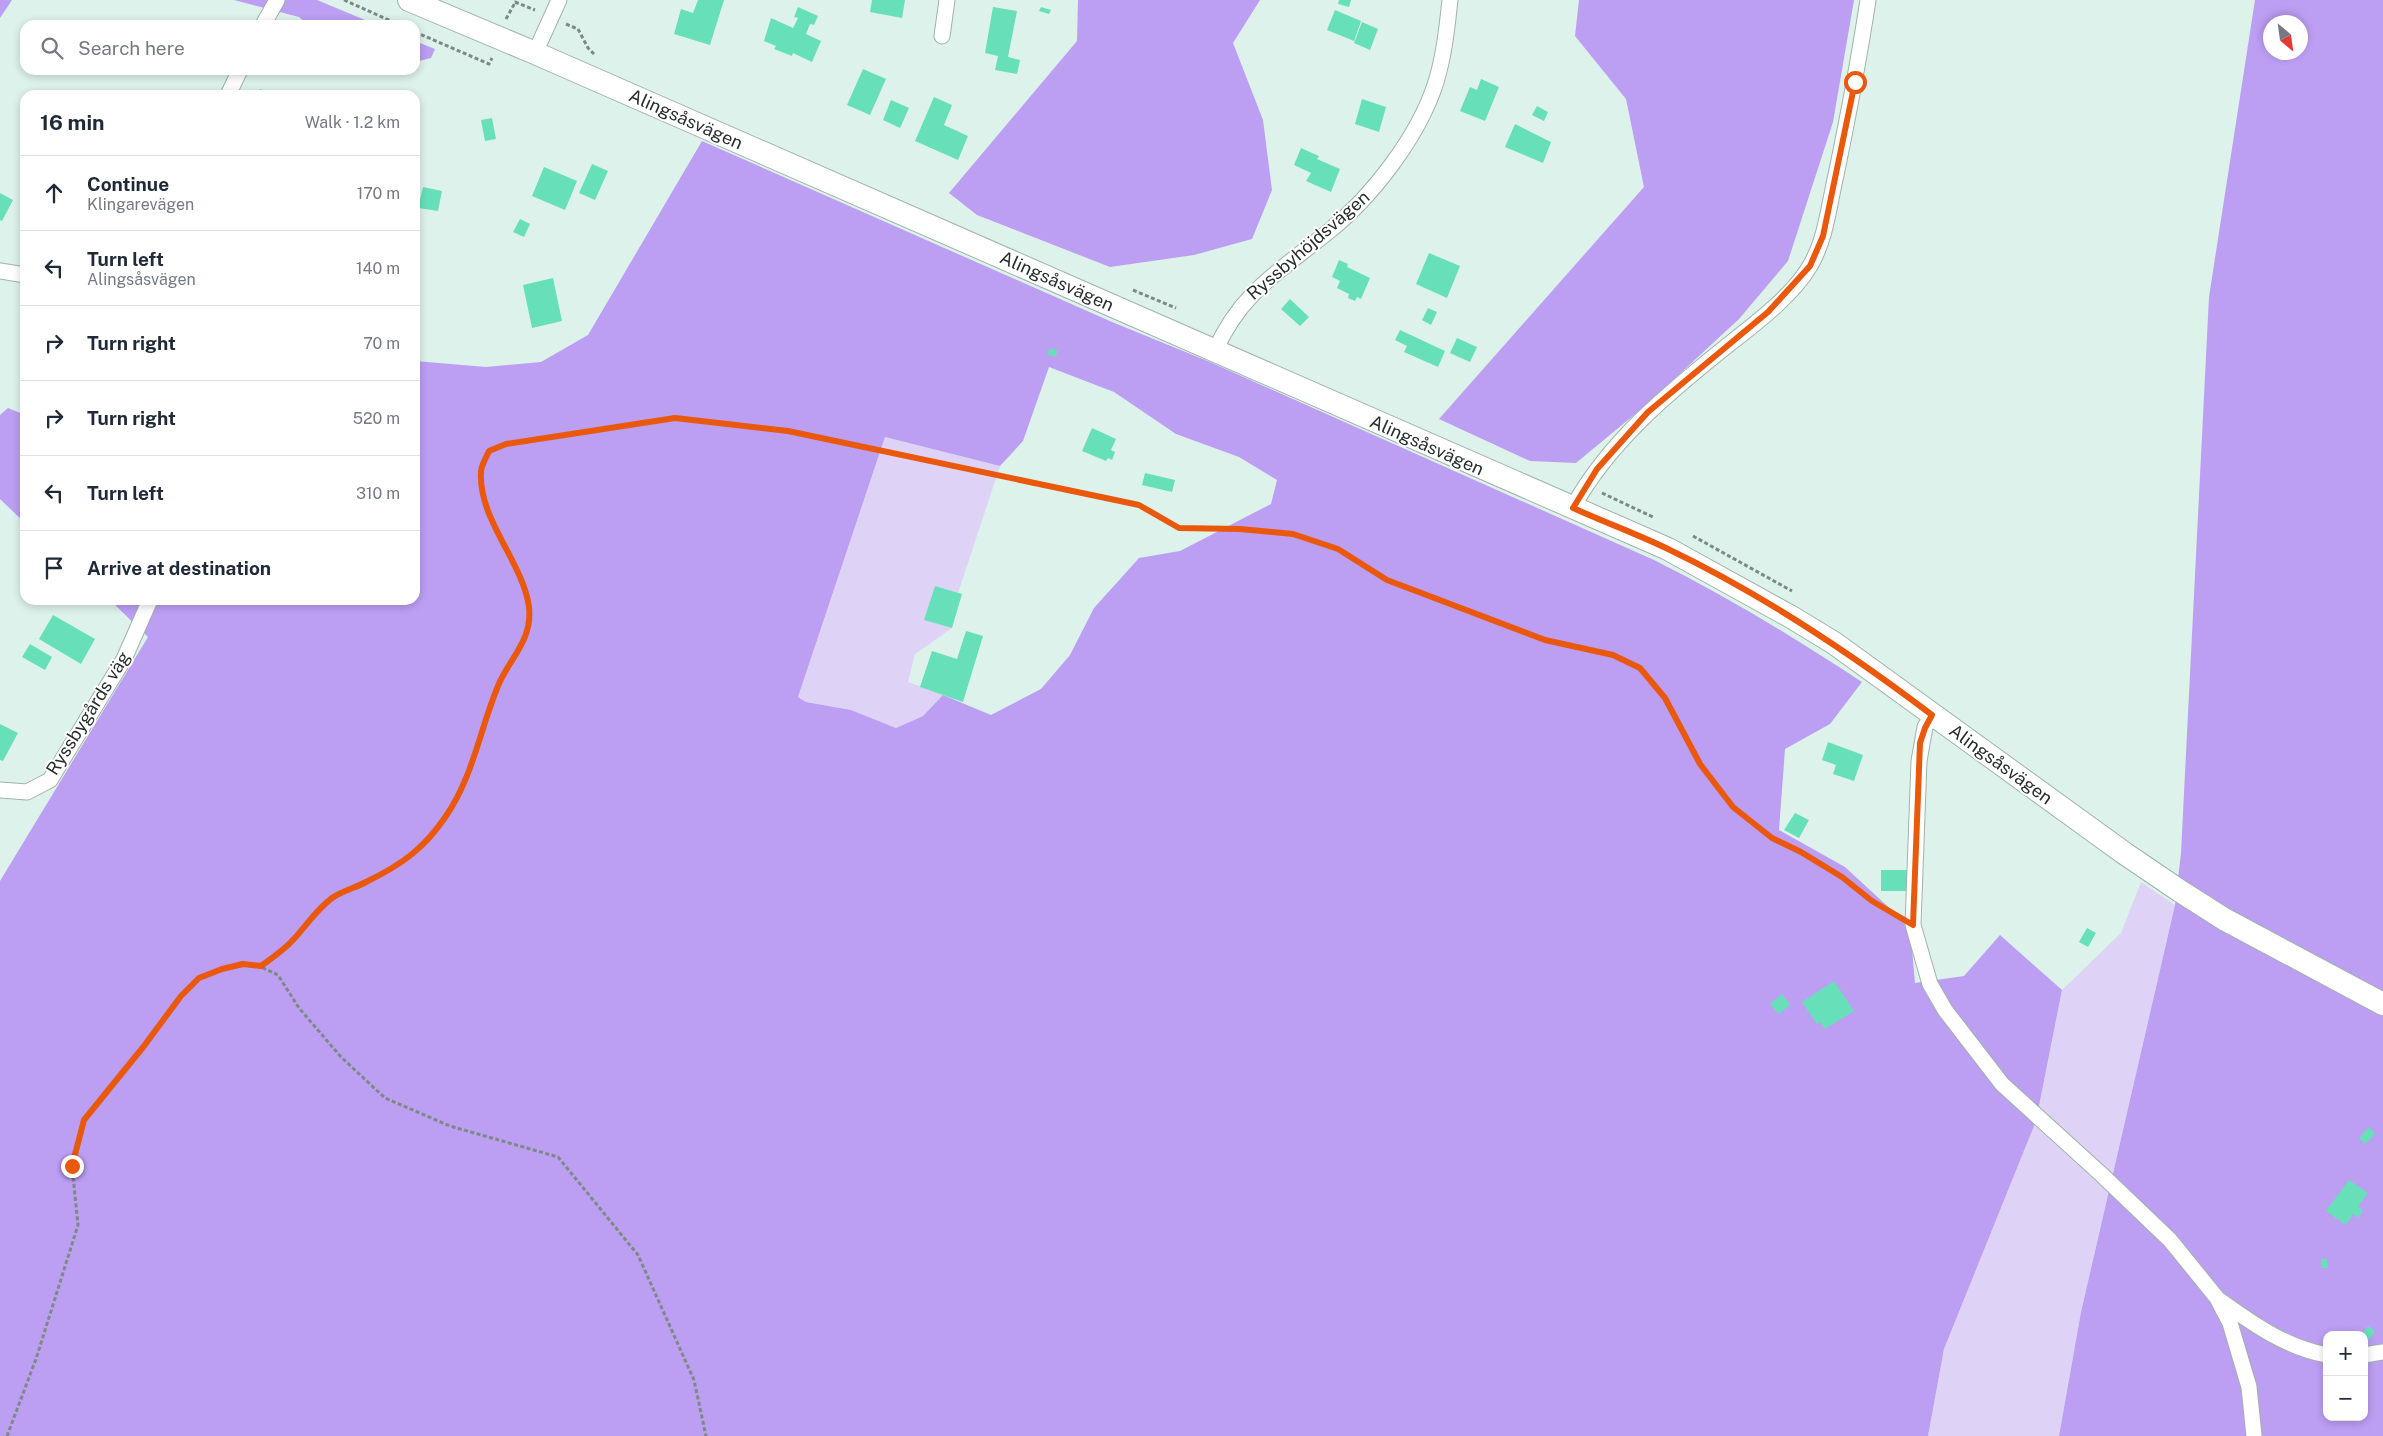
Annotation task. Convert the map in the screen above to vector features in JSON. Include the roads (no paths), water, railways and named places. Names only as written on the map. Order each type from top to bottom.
[{"type":"main road","name":"Alingsåsvägen","points":[[408,0],[534,53],[1668,549],[1793,618],[1871,669],[2124,853],[2224,919],[2383,1004]]},
{"type":"street","points":[[266,20],[277,0]]},
{"type":"street","points":[[534,53],[558,0]]},
{"type":"street","points":[[942,36],[947,0]]},
{"type":"street","name":"Ryssbyhöjdsvägen","points":[[1215,351],[1224,330],[1248,297],[1353,210],[1400,153],[1435,84],[1441,63],[1450,0]]},
{"type":"street","points":[[1573,508],[1597,469],[1648,412],[1768,312],[1810,266],[1823,236],[1855,82],[1868,0]]},
{"type":"street","points":[[230,90],[238,75]]},
{"type":"street","points":[[0,270],[20,274]]},
{"type":"street","name":"Ryssbygårds väg","points":[[0,790],[26,792],[50,780],[124,659],[148,605]]},
{"type":"street","points":[[1932,715],[1925,728],[1920,752],[1913,925],[1930,984],[1945,1010],[2002,1084],[2170,1240],[2217,1298],[2230,1323],[2249,1387],[2254,1436]]},
{"type":"street","points":[[2217,1298],[2258,1328],[2310,1352],[2323,1354]]},
{"type":"street","points":[[2368,1354],[2383,1352]]}]
